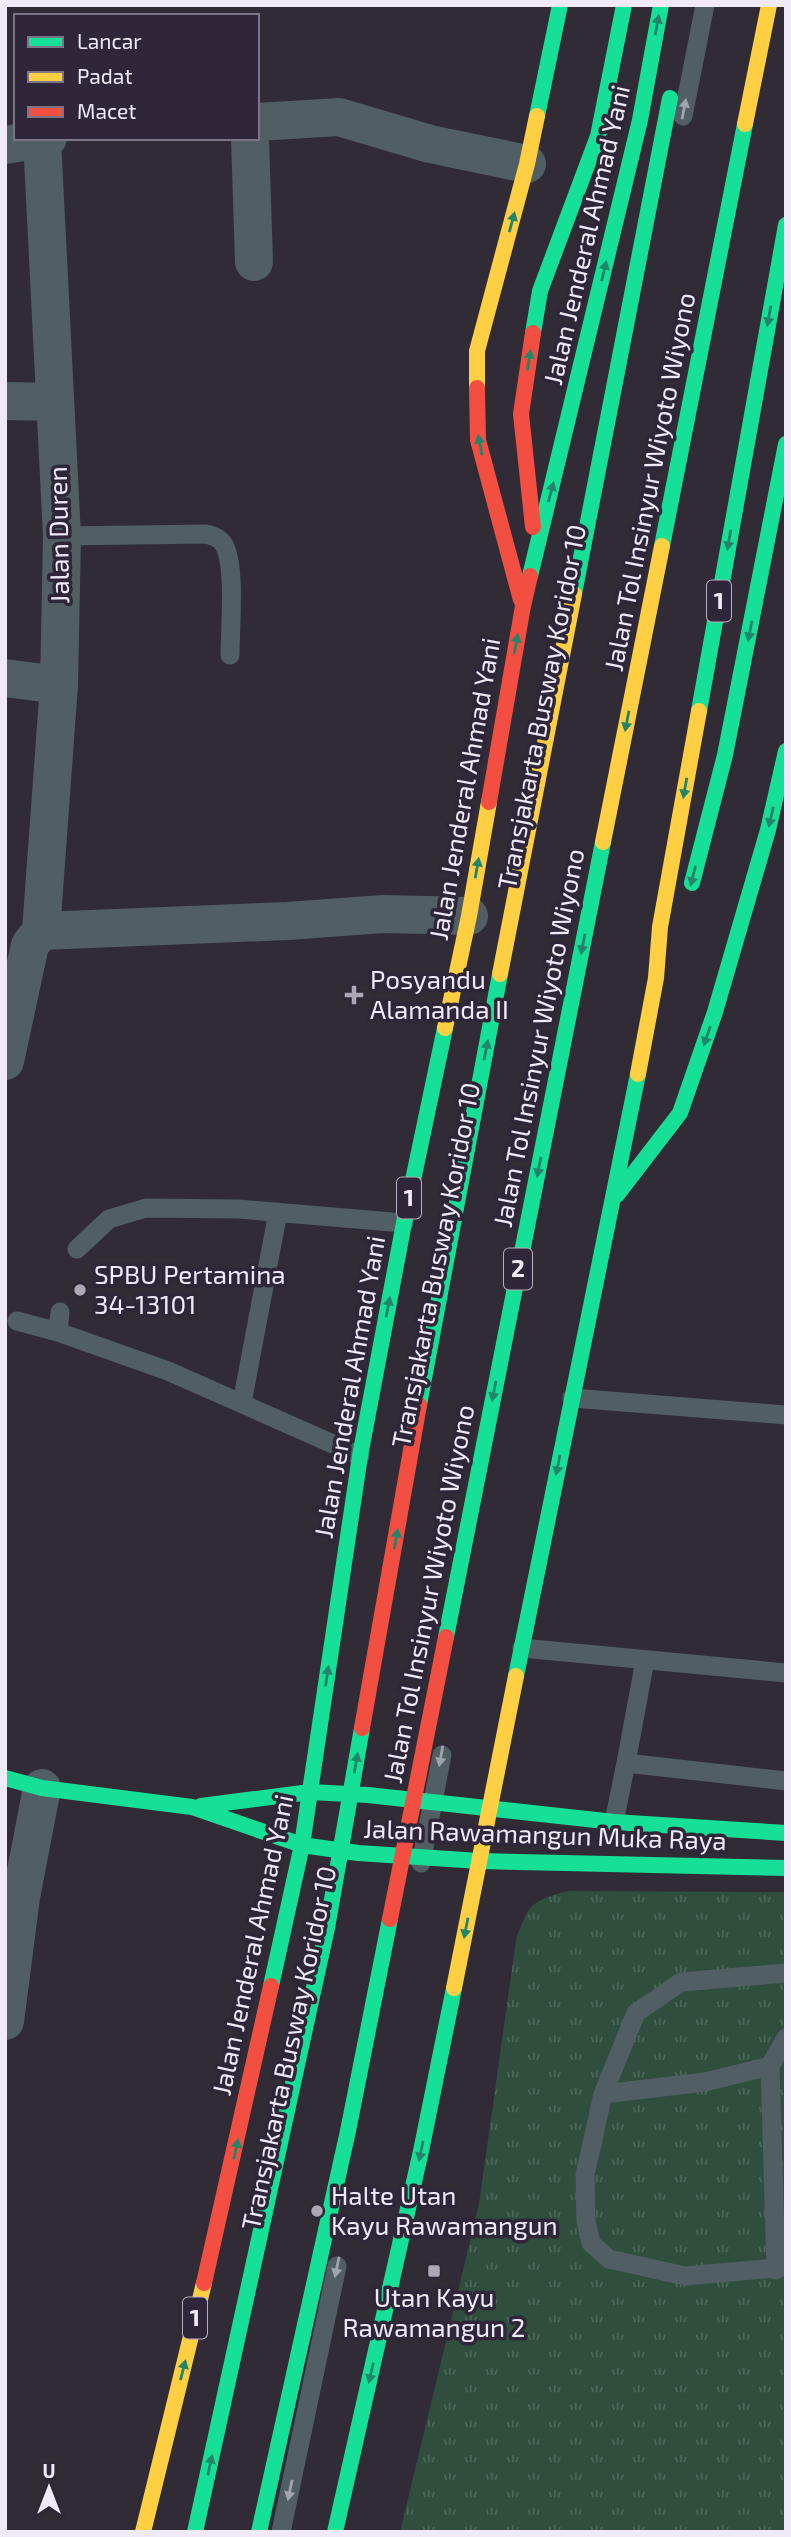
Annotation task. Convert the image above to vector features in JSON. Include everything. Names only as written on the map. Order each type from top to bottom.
[{"type":"main road","points":[[523,606],[478,440],[477,351],[527,164],[560,5]]},
{"type":"main road","points":[[535,550],[521,414],[540,291],[598,136],[624,5]]},
{"type":"main road","name":"Jalan Jenderal Ahmad Yani","points":[[143,2532],[217,2230],[302,1845],[360,1456],[404,1223],[469,916],[523,606],[640,120],[661,5]]},
{"type":"main road","name":"Jalan Tol Insinyur Wiyoto Wiyono","points":[[259,2532],[350,2117],[769,5]]},
{"type":"main road","name":"Jalan Tol Insinyur Wiyoto Wiyono","points":[[195,2532],[327,1928],[448,1244],[673,85]]},
{"type":"main road","name":"1","points":[[335,2532],[421,2151],[614,1200],[656,978],[660,927],[786,225]]},
{"type":"main road","points":[[687,903],[724,755],[786,444]]},
{"type":"main road","points":[[614,1200],[680,1113],[715,1012],[768,830],[786,751]]},
{"type":"main road","points":[[656,978],[674,942]]},
{"type":"main road","points":[[5,1778],[41,1788],[192,1807]]},
{"type":"main road","name":"Jalan Rawamangun Muka Raya","points":[[192,1807],[310,1792],[368,1795],[614,1822],[786,1833]]},
{"type":"main road","name":"Jalan Rawamangun Muka Raya","points":[[192,1807],[302,1845],[358,1853],[479,1861],[786,1868]]},
{"type":"street","points":[[259,121],[339,117],[430,144],[527,164]]},
{"type":"street","points":[[5,145],[35,140]]},
{"type":"street","name":"Jalan Duren","points":[[5,1061],[25,938],[59,685],[62,536],[41,140]]},
{"type":"street","points":[[250,140],[254,262]]},
{"type":"street","points":[[5,401],[54,402]]},
{"type":"street","points":[[5,678],[59,685]]},
{"type":"street","points":[[25,938],[383,914],[469,916]]},
{"type":"street","points":[[5,2021],[21,1897],[41,1788]]},
{"type":"lane","name":"Transjakarta Busway Koridor 10","points":[[210,2532],[358,1853],[442,1368],[705,5]]},
{"type":"lane","points":[[281,2532],[433,1803],[469,1603],[780,5]]},
{"type":"lane","points":[[62,536],[215,536],[223,544],[230,561],[230,655]]},
{"type":"lane","points":[[77,1249],[109,1219],[146,1208],[238,1209],[404,1223]]},
{"type":"lane","points":[[242,1403],[278,1212]]},
{"type":"lane","points":[[17,1321],[59,1322],[360,1456]]},
{"type":"lane","points":[[572,1398],[786,1415]]},
{"type":"lane","points":[[522,1648],[786,1673]]},
{"type":"lane","points":[[614,1822],[645,1660]]},
{"type":"lane","points":[[626,1763],[786,1781]]},
{"type":"lane","points":[[786,1973],[681,1982],[636,2013],[603,2094],[585,2175],[586,2221],[591,2243],[610,2259],[685,2276],[781,2268],[770,2066],[786,2038]]},
{"type":"lane","points":[[603,2094],[705,2082],[770,2066]]},
{"type":"green space","points":[[568,1891],[786,1892],[786,2532],[400,2532],[479,2204],[516,1940],[524,1918],[533,1905]]},
{"type":"traffic: fast","points":[[537,116],[560,5]]},
{"type":"traffic: fast","points":[[533,333],[540,291],[598,136],[624,5]]},
{"type":"traffic: fast","points":[[530,576],[640,120],[661,5]]},
{"type":"traffic: fast","points":[[574,594],[670,98]]},
{"type":"traffic: fast","points":[[662,546],[745,124]]},
{"type":"traffic: fast","points":[[699,711],[786,225]]},
{"type":"traffic: fast","points":[[692,883],[725,755],[786,444]]},
{"type":"traffic: fast","points":[[617,1195],[680,1113],[715,1012],[768,830],[786,751]]},
{"type":"traffic: fast","points":[[446,1637],[603,842]]},
{"type":"traffic: fast","points":[[419,1405],[500,974]]},
{"type":"traffic: fast","points":[[271,1986],[302,1845],[360,1456],[404,1223],[445,1028]]},
{"type":"traffic: fast","points":[[516,1676],[638,1074]]},
{"type":"traffic: fast","points":[[195,2532],[327,1928],[362,1728]]},
{"type":"traffic: fast","points":[[5,1778],[42,1788],[192,1807],[302,1845],[358,1853],[479,1861],[786,1868]]},
{"type":"traffic: fast","points":[[201,1806],[310,1792],[368,1795],[614,1822],[786,1833]]},
{"type":"traffic: fast","points":[[259,2532],[348,2131],[390,1919]]},
{"type":"traffic: fast","points":[[335,2532],[421,2151],[454,1988]]},
{"type":"traffic: slow","points":[[745,124],[769,5]]},
{"type":"traffic: slow","points":[[477,388],[477,351],[527,164],[537,116]]},
{"type":"traffic: slow","points":[[603,842],[662,546]]},
{"type":"traffic: slow","points":[[500,974],[574,594]]},
{"type":"traffic: slow","points":[[638,1074],[656,978],[660,927],[699,711]]},
{"type":"traffic: slow","points":[[445,1028],[469,916],[489,802]]},
{"type":"traffic: slow","points":[[454,1988],[516,1676]]},
{"type":"traffic: slow","points":[[143,2532],[204,2283]]},
{"type":"traffic: jam","points":[[533,333],[521,414],[533,527]]},
{"type":"traffic: jam","points":[[477,388],[478,440],[521,600]]},
{"type":"traffic: jam","points":[[489,802],[530,576]]},
{"type":"traffic: jam","points":[[362,1728],[419,1405]]},
{"type":"traffic: jam","points":[[390,1919],[446,1637]]},
{"type":"traffic: jam","points":[[204,2283],[271,1986]]},
{"type":"place","name":"Posyandu Alamanda II","points":[[354,995]]},
{"type":"place","name":"SPBU Pertamina 34-13101","points":[[80,1290]]},
{"type":"place","name":"Halte Utan Kayu Rawamangun","points":[[317,2211]]},
{"type":"place","name":"Utan Kayu Rawamangun 2","points":[[434,2271]]}]
